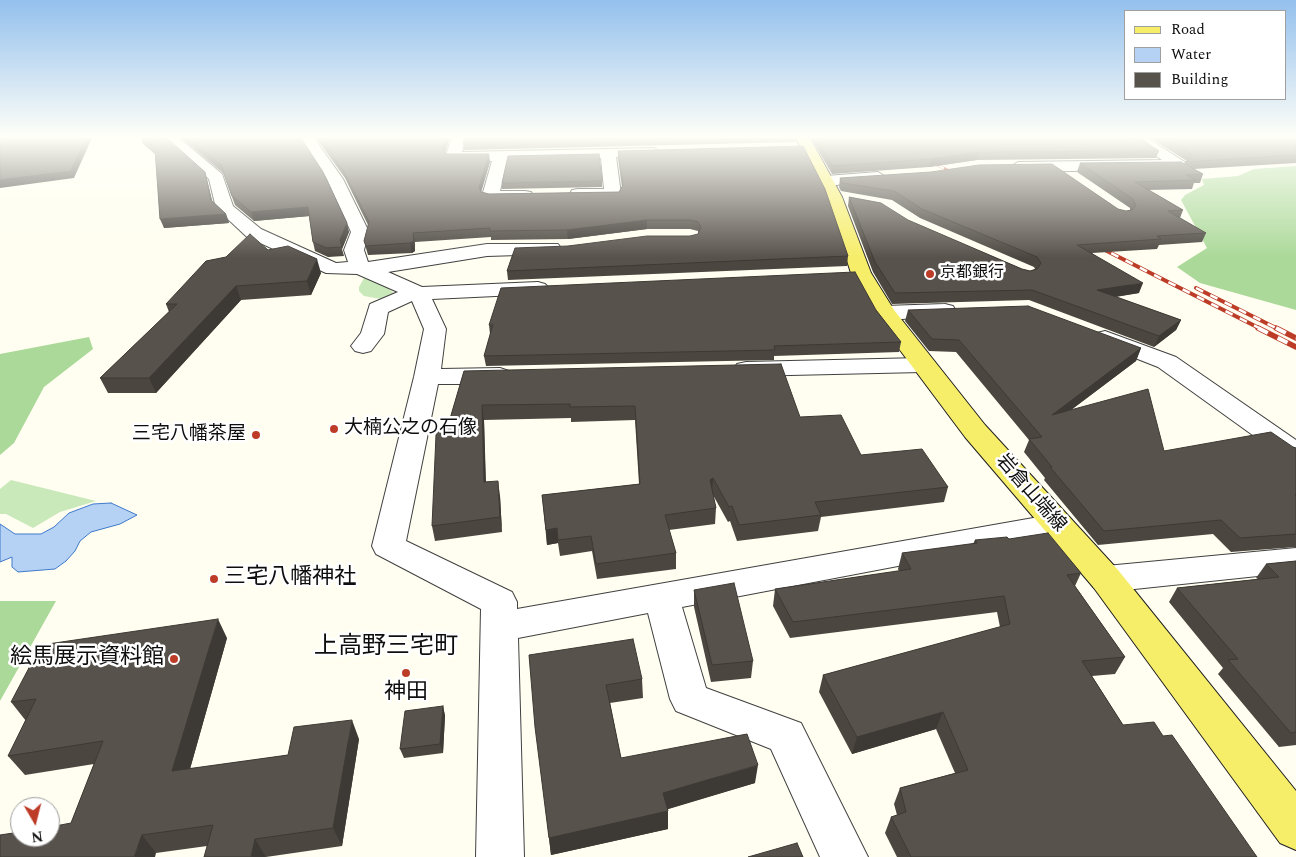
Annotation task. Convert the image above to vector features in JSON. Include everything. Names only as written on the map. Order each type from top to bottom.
[{"type":"main road","name":"岩倉山端線","points":[[825,178],[837,193],[852,273],[922,365],[1056,526],[1106,579],[1282,790],[1296,827]]},
{"type":"street","points":[[216,178],[225,208],[254,233],[333,269],[383,267],[487,250],[568,247]]},
{"type":"street","points":[[334,178],[360,232],[354,250],[360,268],[419,294],[435,329],[427,378],[388,546],[498,602],[500,857]]},
{"type":"street","points":[[495,178],[490,196],[538,195]]},
{"type":"street","points":[[566,195],[613,194],[611,178]]},
{"type":"street","points":[[837,193],[886,178]]},
{"type":"street","points":[[1071,178],[1077,182]]},
{"type":"street","points":[[363,346],[372,334],[378,308],[403,297],[419,294],[557,287]]},
{"type":"street","points":[[884,313],[970,310]]},
{"type":"street","points":[[1084,330],[1167,362],[1296,453]]},
{"type":"street","points":[[724,370],[922,365]]},
{"type":"street","points":[[427,378],[526,375]]},
{"type":"street","points":[[498,627],[1056,526]]},
{"type":"street","points":[[1106,579],[1296,560]]},
{"type":"street","points":[[660,597],[690,699],[786,736],[844,857]]},
{"type":"green space","points":[[1296,178],[1296,310],[1200,283],[1177,267],[1207,248],[1181,200],[1185,195],[1204,185],[1202,179]]},
{"type":"green space","points":[[364,278],[385,286],[398,296],[381,299],[364,296],[359,291],[359,287]]},
{"type":"green space","points":[[89,337],[93,349],[44,387],[14,443],[0,455],[0,354]]},
{"type":"green space","points":[[11,480],[96,501],[60,512],[33,528],[6,514],[0,514],[0,489]]},
{"type":"green space","points":[[0,601],[56,601],[0,701]]},
{"type":"water","points":[[111,503],[137,515],[120,524],[91,532],[80,541],[75,551],[66,561],[55,569],[18,572],[12,567],[12,557],[0,562],[0,524],[15,534],[41,534],[54,527],[69,513],[93,504]]},
{"type":"building","points":[[0,178],[16,178],[0,180]]},
{"type":"building","points":[[157,178],[206,178],[211,200],[226,214],[160,219]]},
{"type":"building","points":[[226,178],[326,178],[347,223],[340,240],[342,247],[326,248],[313,242],[308,207],[251,212],[232,196]]},
{"type":"building","points":[[347,178],[482,178],[479,187],[481,192],[489,194],[619,192],[623,185],[622,178],[819,178],[848,256],[507,271],[515,248],[568,246],[647,236],[690,236],[698,234],[701,227],[698,222],[690,220],[647,220],[567,230],[490,231],[490,228],[413,233],[414,241],[410,243],[366,246],[364,241],[369,222]]},
{"type":"building","points":[[503,178],[602,178],[602,181],[502,183]]},
{"type":"building","points":[[840,178],[1073,178],[1118,209],[1132,210],[1136,205],[1133,199],[1102,178],[1192,178],[1196,180],[1135,182],[1183,210],[1168,211],[1206,233],[1157,236],[1161,239],[1077,245],[1143,283],[1097,290],[1181,320],[1159,336],[1032,290],[895,293],[875,262],[849,197],[881,203],[908,220],[1022,269],[1030,271],[1037,269],[1041,263],[1037,257],[922,209],[894,191],[842,183]]},
{"type":"building","points":[[250,234],[268,250],[288,246],[317,259],[307,281],[236,286],[149,378],[100,378],[177,304],[166,304],[206,261],[226,257]]},
{"type":"building","points":[[855,272],[876,310],[901,342],[774,346],[775,350],[484,356],[493,324],[489,325],[501,288]]},
{"type":"building","points":[[1028,306],[1141,348],[1052,415],[1148,389],[1164,451],[1271,432],[1296,448],[1296,534],[1240,538],[1221,520],[1104,531],[1029,439],[1042,437],[959,340],[932,339],[908,310]]},
{"type":"building","points":[[781,364],[800,417],[841,415],[861,455],[922,449],[948,487],[815,502],[821,515],[739,525],[732,506],[729,507],[713,478],[710,480],[716,508],[665,515],[676,553],[596,564],[591,536],[558,540],[557,528],[546,530],[542,495],[640,484],[635,406],[570,407],[570,404],[482,405],[484,482],[498,481],[500,517],[432,526],[436,435],[438,430],[447,429],[464,371]]},
{"type":"building","points":[[1048,533],[1081,573],[1067,575],[1125,657],[1082,661],[1123,725],[1154,722],[1163,736],[1172,735],[1257,857],[911,857],[891,817],[906,812],[900,788],[968,770],[943,712],[857,737],[823,675],[1010,624],[1004,596],[793,622],[775,589],[911,569],[902,553],[977,543],[975,540],[1007,537],[1009,539]]},
{"type":"building","points":[[1296,561],[1296,732],[1291,733],[1228,660],[1238,659],[1177,588],[1279,577],[1266,564]]},
{"type":"building","points":[[734,583],[753,661],[712,665],[694,590]]},
{"type":"building","points":[[218,619],[172,771],[288,755],[294,727],[352,720],[333,828],[255,839],[251,857],[204,857],[213,825],[142,835],[134,857],[0,857],[0,835],[10,834],[10,847],[60,847],[60,825],[71,823],[103,741],[8,756],[36,699],[11,702],[41,645]]},
{"type":"building","points":[[633,639],[642,679],[606,685],[621,758],[747,734],[758,765],[663,793],[668,811],[549,838],[535,727],[529,655]]},
{"type":"building","points":[[443,706],[440,744],[400,749],[405,711]]},
{"type":"building","points":[[797,843],[803,857],[748,857]]},
{"type":"railway","points":[[1097,246],[1261,329]]},
{"type":"railway","points":[[1196,288],[1296,338]]},
{"type":"railway","points":[[1258,328],[1296,347]]},
{"type":"place","name":"京都銀行","points":[[930,274]]},
{"type":"place","name":"大楠公之の石像","points":[[334,429]]},
{"type":"place","name":"三宅八幡茶屋","points":[[256,435]]},
{"type":"place","name":"三宅八幡神社","points":[[214,579]]},
{"type":"place","name":"絵馬展示資料館","points":[[174,659]]},
{"type":"place","name":"神田","points":[[406,673]]},
{"type":"district","name":"上高野三宅町","points":[[386,648]]}]
